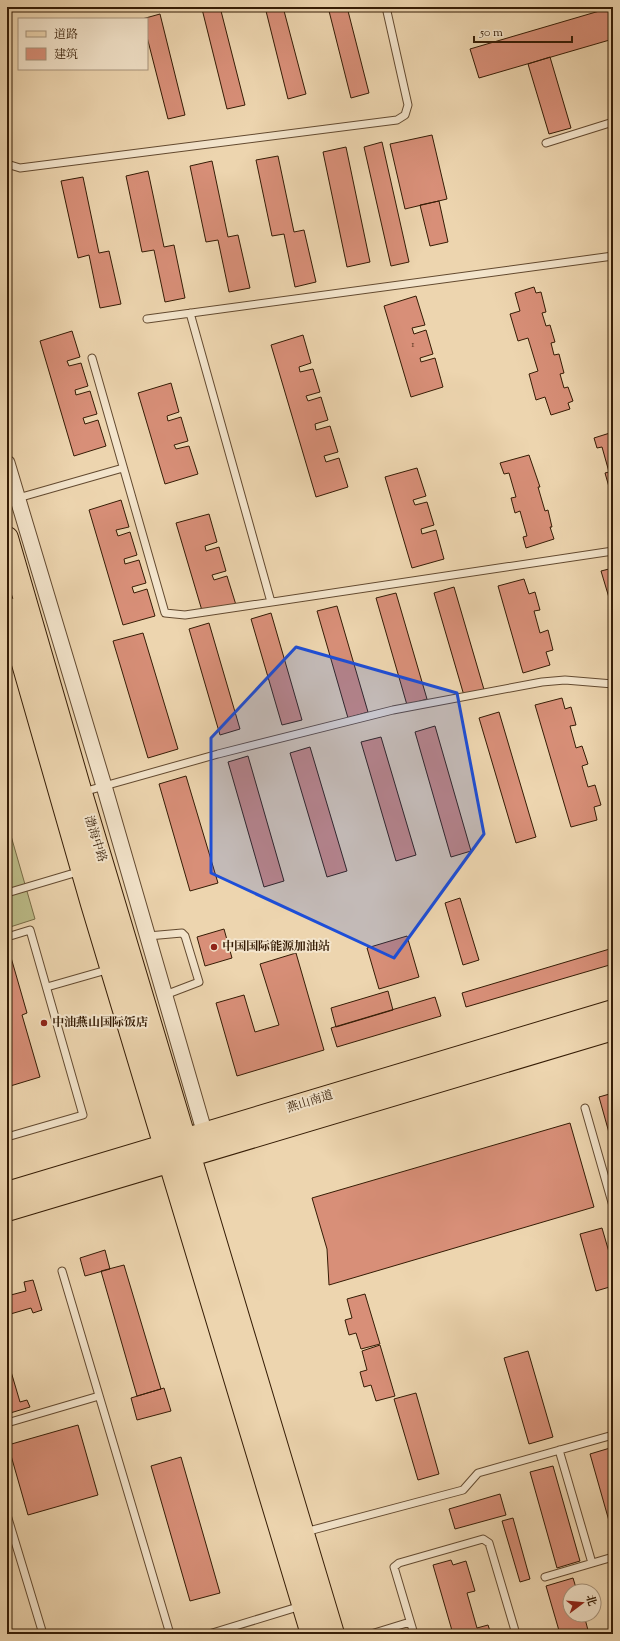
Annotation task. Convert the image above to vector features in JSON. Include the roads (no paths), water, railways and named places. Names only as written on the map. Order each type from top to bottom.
[{"type":"main road","name":"渤海中路","points":[[7,538],[81,793],[177,1150]]},
{"type":"main road","name":"渤海中路","points":[[7,608],[112,969],[177,1150]]},
{"type":"main road","name":"燕山南道","points":[[7,1210],[177,1150],[205,1134],[613,1011]]},
{"type":"main road","name":"燕山南道","points":[[7,1193],[177,1150],[613,1029]]},
{"type":"main road","points":[[177,1150],[302,1533],[333,1634]]},
{"type":"main road","points":[[177,1150],[312,1634]]},
{"type":"street","points":[[7,463],[104,786],[205,1134]]},
{"type":"lane","points":[[7,164],[20,168],[397,120],[405,115],[408,105],[386,7]]},
{"type":"lane","points":[[546,143],[613,122]]},
{"type":"lane","points":[[147,319],[613,256]]},
{"type":"lane","points":[[190,313],[271,602]]},
{"type":"lane","points":[[92,358],[165,613],[185,615],[613,551]]},
{"type":"lane","points":[[18,498],[123,468]]},
{"type":"lane","points":[[81,793],[218,754],[394,710],[542,682],[565,680],[613,684]]},
{"type":"lane","points":[[7,893],[83,871]]},
{"type":"lane","points":[[7,937],[30,930],[83,1116],[7,1137]]},
{"type":"lane","points":[[148,936],[182,933],[185,936],[199,982],[165,996]]},
{"type":"lane","points":[[47,988],[112,969]]},
{"type":"lane","points":[[585,1108],[613,1206]]},
{"type":"lane","points":[[62,1271],[170,1634]]},
{"type":"lane","points":[[7,1423],[99,1396]]},
{"type":"lane","points":[[302,1533],[463,1490],[478,1473],[613,1435]]},
{"type":"lane","points":[[559,1450],[592,1563]]},
{"type":"lane","points":[[7,1515],[43,1634]]},
{"type":"lane","points":[[414,1634],[394,1567],[399,1563],[483,1539],[489,1543],[516,1634]]},
{"type":"lane","points":[[545,1577],[613,1557]]},
{"type":"lane","points":[[209,1634],[303,1605]]},
{"type":"lane","points":[[371,1634],[410,1622]]},
{"type":"place","name":"中国国际能源加油站","points":[[214,947]]},
{"type":"place","name":"中油燕山国际饭店","points":[[44,1023]]}]
